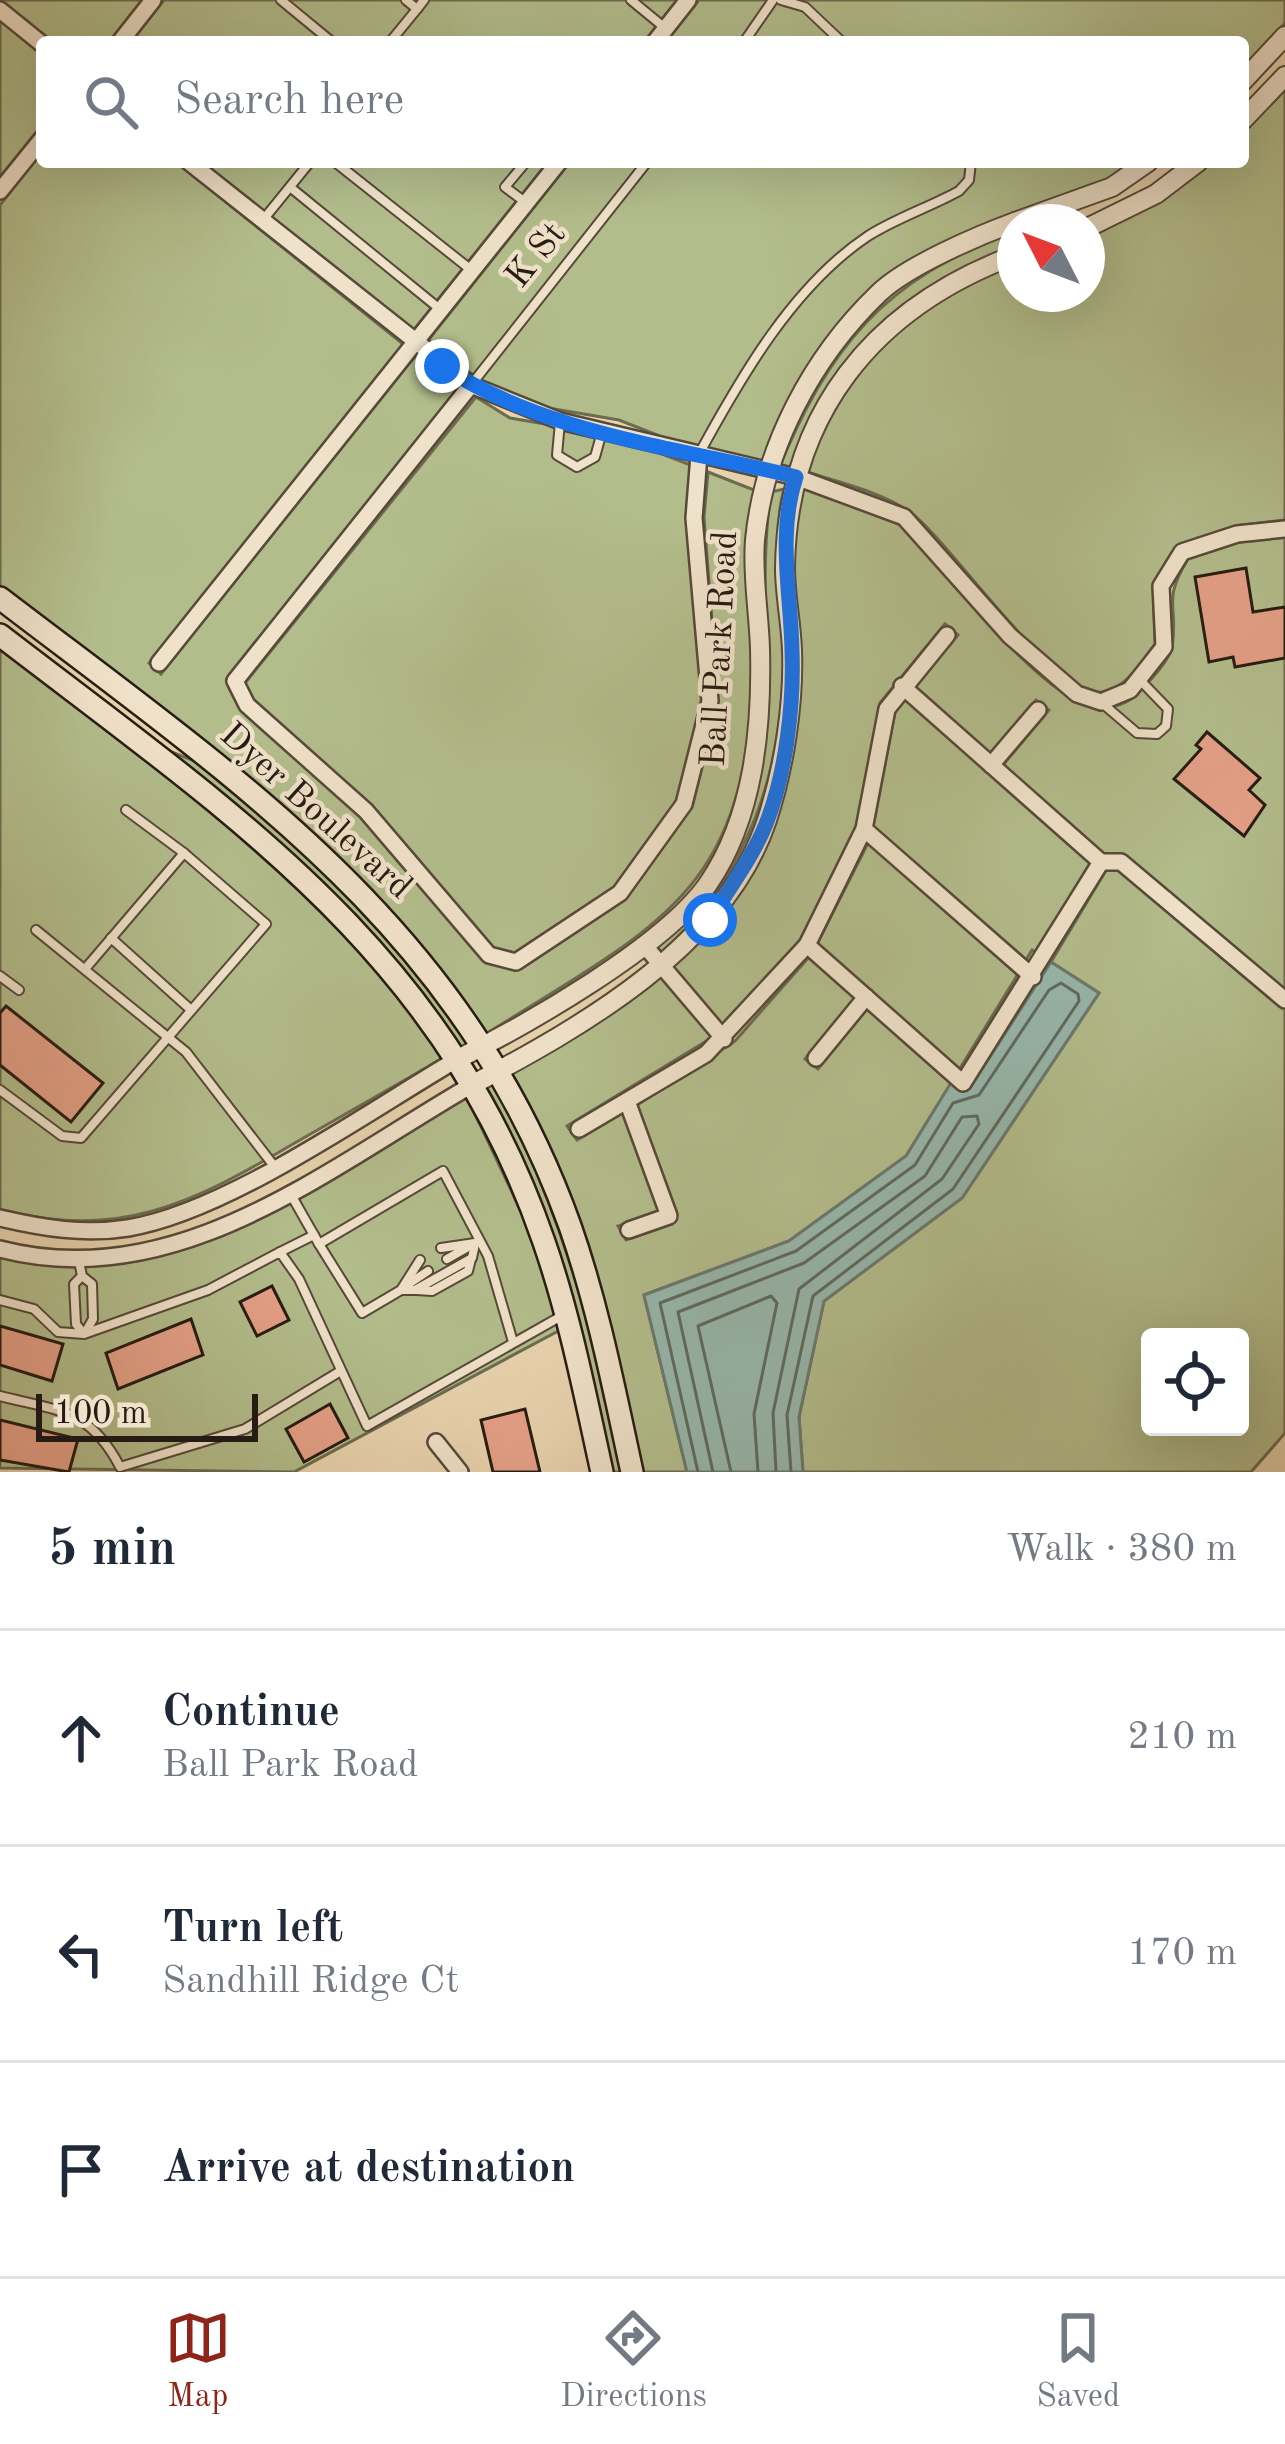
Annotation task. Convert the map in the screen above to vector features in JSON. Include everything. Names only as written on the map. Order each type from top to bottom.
[{"type":"main road","name":"Dyer Boulevard","points":[[0,598],[321,850],[427,963],[498,1071],[569,1224],[598,1318],[632,1472]]},
{"type":"main road","points":[[0,624],[20,628],[169,743],[208,758]]},
{"type":"main road","name":"Dyer Boulevard","points":[[0,635],[309,879],[414,998],[456,1060],[511,1162],[566,1314],[602,1472]]},
{"type":"street","points":[[124,36],[153,0]]},
{"type":"street","points":[[660,35],[688,0]]},
{"type":"street","points":[[0,10],[36,39]]},
{"type":"street","points":[[1249,75],[1285,36]]},
{"type":"street","points":[[1249,114],[1285,76]]},
{"type":"street","points":[[0,191],[36,146]]},
{"type":"street","points":[[196,168],[471,385],[560,421],[796,477],[904,517],[1010,636],[1077,694],[1101,702],[1130,689],[1164,647],[1161,586],[1182,552],[1237,534],[1285,529]]},
{"type":"street","points":[[160,663],[554,168]]},
{"type":"street","name":"Ball Park Road","points":[[1065,204],[1112,187],[1139,168]]},
{"type":"street","points":[[1105,219],[1156,194],[1190,168]]},
{"type":"street","name":"Ball Park Road","points":[[0,1218],[80,1232],[129,1228],[180,1214],[274,1166],[645,946],[707,885],[736,828],[757,754],[760,653],[755,542],[768,470],[827,353],[882,290],[997,231]]},
{"type":"street","name":"Ball Park Road","points":[[0,1249],[81,1269],[191,1242],[289,1192],[498,1071],[661,964],[710,920],[766,824],[784,754],[793,654],[785,571],[790,497],[818,415],[868,346],[914,305],[997,264]]},
{"type":"street","points":[[471,385],[236,681],[247,705],[366,811],[489,955],[516,962],[620,893],[684,804],[710,701],[694,518],[699,455]]},
{"type":"street","points":[[579,1129],[724,1039],[807,945],[864,829],[887,709],[947,635]]},
{"type":"street","points":[[902,686],[1101,862],[1121,862],[1285,1000]]},
{"type":"street","points":[[992,765],[1038,710]]},
{"type":"street","points":[[864,829],[1033,977]]},
{"type":"street","points":[[807,945],[963,1083],[1101,862]]},
{"type":"street","points":[[645,946],[724,1039]]},
{"type":"street","points":[[815,1058],[866,998]]},
{"type":"street","points":[[627,1101],[669,1216],[629,1231]]},
{"type":"street","points":[[274,1166],[289,1192]]},
{"type":"street","points":[[80,1232],[81,1269]]},
{"type":"street","points":[[436,1442],[460,1472]]},
{"type":"lane","points":[[281,0],[325,36]]},
{"type":"lane","points":[[406,0],[417,9]]},
{"type":"lane","points":[[395,36],[424,0]]},
{"type":"lane","points":[[631,0],[660,35]]},
{"type":"lane","points":[[749,36],[777,0],[805,8],[835,36]]},
{"type":"lane","points":[[262,221],[305,168]]},
{"type":"lane","points":[[343,168],[472,271]]},
{"type":"lane","points":[[521,168],[505,187],[526,203]]},
{"type":"lane","name":"K St","points":[[471,385],[642,168]]},
{"type":"lane","points":[[699,455],[728,401],[821,278],[868,237],[959,190],[969,180],[970,168]]},
{"type":"lane","points":[[290,187],[441,310]]},
{"type":"lane","points":[[560,421],[557,455],[577,467],[595,458],[602,431]]},
{"type":"lane","points":[[1101,702],[1137,734],[1157,734],[1166,726],[1168,709],[1139,679]]},
{"type":"lane","points":[[0,1090],[62,1136],[80,1138],[266,923],[126,809]]},
{"type":"lane","points":[[85,969],[184,853]]},
{"type":"lane","points":[[36,930],[186,1052],[274,1166]]},
{"type":"lane","points":[[111,938],[190,1009]]},
{"type":"lane","points":[[0,977],[19,990]]},
{"type":"lane","points":[[0,1300],[34,1310],[58,1332],[84,1334],[208,1290],[280,1252],[317,1240],[443,1171],[477,1242],[513,1342]]},
{"type":"lane","points":[[289,1192],[362,1313],[401,1290],[424,1265]]},
{"type":"lane","points":[[444,1254],[477,1242]]},
{"type":"lane","points":[[401,1290],[416,1290],[472,1258],[477,1242]]},
{"type":"lane","points":[[280,1252],[298,1279],[367,1426],[566,1314]]},
{"type":"lane","points":[[81,1269],[92,1284],[94,1319],[84,1334],[76,1324],[74,1283],[81,1269]]},
{"type":"lane","points":[[0,1396],[78,1415],[104,1435],[120,1467],[245,1429],[339,1372]]},
{"type":"green space","points":[[0,0],[142,0],[114,36],[45,36]]},
{"type":"green space","points":[[164,0],[677,0],[649,36],[136,36]]},
{"type":"green space","points":[[699,0],[1285,0],[1285,23],[1249,62],[1249,36],[671,36]]},
{"type":"green space","points":[[0,20],[36,49],[36,132],[0,177]]},
{"type":"green space","points":[[1285,88],[1285,520],[1235,526],[1175,548],[1153,585],[1155,644],[1133,673],[1111,690],[1082,688],[1031,646],[910,512],[874,493],[807,472],[840,401],[861,370],[885,343],[943,298],[997,272],[997,312],[1105,312],[1105,228],[1161,200],[1204,168],[1249,168],[1249,126]]},
{"type":"green space","points":[[36,160],[36,168],[183,168],[403,344],[149,663],[161,674],[416,355],[461,387],[229,675],[241,710],[360,816],[483,959],[521,969],[625,900],[692,807],[718,701],[704,517],[708,472],[754,490],[748,733],[736,797],[715,848],[686,891],[649,927],[484,1035],[434,966],[322,846],[199,740],[0,588],[0,205]]},
{"type":"green space","points":[[208,168],[543,168],[412,332]]},
{"type":"green space","points":[[565,168],[1124,168],[1107,180],[1041,204],[997,204],[997,220],[875,284],[816,353],[759,475],[619,420],[513,402],[426,343]]},
{"type":"green space","points":[[997,238],[997,253],[936,283],[874,330],[826,391],[790,470],[777,473],[817,389],[866,323],[896,295]]},
{"type":"green space","points":[[476,397],[510,418],[616,436],[693,466],[688,515],[702,699],[677,800],[614,887],[514,953],[493,948],[372,806],[253,700],[245,683]]},
{"type":"green space","points":[[802,487],[897,522],[1045,679],[1079,701],[1111,707],[1140,691],[1167,658],[1174,633],[1175,585],[1188,559],[1240,542],[1285,537],[1285,1433],[1251,1472],[803,1472],[799,1417],[824,1301],[962,1198],[1099,993],[1051,962],[1108,867],[1106,857],[1003,765],[1049,710],[1036,700],[990,754],[914,686],[958,635],[945,624],[880,703],[857,825],[834,881],[800,940],[724,1027],[672,966],[713,924],[743,883],[765,843],[779,802],[791,712],[796,515]]},
{"type":"green space","points":[[784,489],[778,530],[782,699],[768,780],[739,854],[717,889],[692,922],[661,953],[656,947],[715,890],[740,844],[755,796],[766,696],[766,543],[771,492]]},
{"type":"green space","points":[[0,645],[226,819],[354,937],[445,1057],[221,1184],[154,1211],[82,1221],[0,1210]]},
{"type":"green space","points":[[904,698],[1090,863],[1037,953],[1032,950],[1026,960],[873,827],[895,712]]},
{"type":"green space","points":[[164,749],[205,765],[373,913],[471,1043],[458,1049],[393,962],[323,887]]},
{"type":"green space","points":[[868,843],[1018,974],[959,1070],[817,944]]},
{"type":"green space","points":[[809,957],[855,998],[805,1059],[818,1069],[867,1009],[951,1083],[906,1156],[789,1241],[644,1295],[687,1472],[640,1472],[606,1317],[509,1075],[661,976],[713,1037],[567,1126],[577,1140],[623,1113],[659,1211],[618,1226],[626,1240],[672,1224],[677,1214],[637,1105],[735,1041]]},
{"type":"green space","points":[[495,1082],[539,1178],[573,1272],[624,1472],[610,1472],[576,1319],[481,1090]]},
{"type":"green space","points":[[467,1097],[535,1241],[562,1329],[294,1472],[0,1468],[0,1257],[64,1266],[126,1263],[187,1248],[302,1196]]},
{"type":"water","points":[[1051,962],[1099,993],[962,1198],[824,1301],[799,1417],[803,1472],[687,1472],[644,1295],[789,1241],[906,1156],[951,1083],[970,1088]]},
{"type":"building","points":[[1246,568],[1253,612],[1285,607],[1285,658],[1235,667],[1233,657],[1209,662],[1195,577]]},
{"type":"building","points":[[1207,732],[1260,778],[1249,790],[1265,805],[1244,836],[1174,779],[1201,749],[1196,745]]},
{"type":"building","points":[[6,1006],[103,1083],[71,1122],[0,1065],[0,1013]]},
{"type":"building","points":[[272,1286],[289,1320],[257,1336],[240,1302]]},
{"type":"building","points":[[191,1319],[203,1355],[118,1389],[106,1353]]},
{"type":"building","points":[[0,1326],[63,1344],[52,1381],[0,1365]]},
{"type":"building","points":[[330,1404],[348,1438],[304,1462],[286,1429]]},
{"type":"building","points":[[525,1409],[540,1472],[493,1472],[481,1420]]},
{"type":"building","points":[[0,1420],[78,1439],[69,1472],[0,1460]]},
{"type":"route","points":[[442,366],[511,404],[560,421],[796,477],[790,497],[785,571],[793,654],[784,754],[766,824],[710,920]]}]
